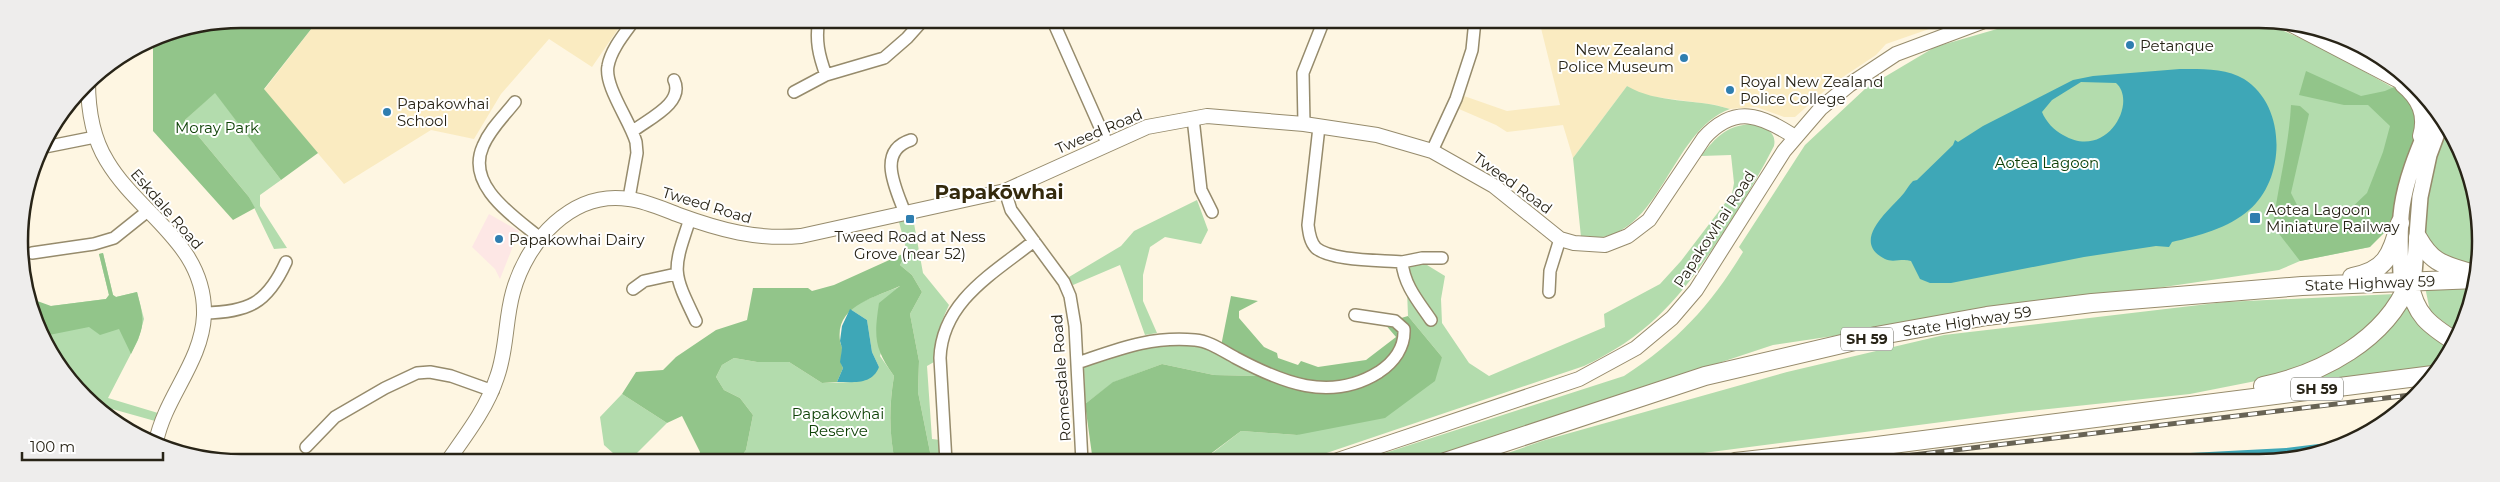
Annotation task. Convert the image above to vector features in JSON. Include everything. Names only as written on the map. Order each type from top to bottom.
[{"type":"main road","points":[[2302,286],[2365,275],[2374,271],[2392,252],[2400,223],[2410,171],[2432,116]]},
{"type":"main road","points":[[2202,403],[2227,394],[2292,378],[2323,367],[2350,352],[2402,300],[2414,274],[2418,238],[2418,210],[2423,179],[2440,127]]},
{"type":"main road","points":[[2400,223],[2401,274],[2409,282],[2412,301],[2429,322],[2449,337]]},
{"type":"main road","points":[[2418,238],[2434,260],[2444,266],[2470,275]]},
{"type":"main road","name":"State Highway 59","points":[[1470,454],[1706,376],[1876,336],[1987,316],[2083,304],[2302,286],[2469,278]]},
{"type":"main road","name":"SH 59","points":[[1806,454],[2424,376]]},
{"type":"street","points":[[629,28],[616,46],[608,67],[609,80],[633,131],[637,153],[629,198]]},
{"type":"street","points":[[818,28],[818,53],[826,75]]},
{"type":"street","points":[[794,92],[826,75],[884,58],[916,28]]},
{"type":"street","points":[[1056,28],[1107,144]]},
{"type":"street","points":[[1304,124],[1303,74],[1321,28]]},
{"type":"street","points":[[1432,151],[1456,99],[1472,50],[1474,28]]},
{"type":"street","name":"Papakowhai Road","points":[[1356,454],[1571,382],[1605,367],[1636,348],[1672,318],[1696,290],[1795,137],[1831,100],[1878,65],[1904,51],[1966,28]]},
{"type":"street","points":[[2309,34],[2403,83]]},
{"type":"street","points":[[2394,78],[2406,87],[2422,110],[2424,121],[2410,171]]},
{"type":"street","points":[[633,131],[672,102],[677,95],[678,88],[674,80]]},
{"type":"street","name":"Eskdale Road","points":[[89,91],[90,115],[95,137],[118,177],[191,259],[200,280],[204,313],[200,340],[168,406],[158,437]]},
{"type":"street","points":[[515,102],[482,147],[480,164],[484,183],[494,200],[540,238]]},
{"type":"street","name":"Tweed Road","points":[[493,391],[502,360],[513,292],[524,266],[540,238],[568,210],[603,199],[629,198],[722,230],[772,238],[801,236],[1005,191],[1147,127],[1207,116],[1304,124],[1377,134],[1432,151],[1494,186],[1560,239],[1588,245],[1605,245],[1635,231],[1649,220],[1704,138],[1713,128],[1725,120],[1738,116],[1757,116],[1773,123],[1795,137]]},
{"type":"street","points":[[1193,118],[1201,190],[1212,212]]},
{"type":"street","points":[[1318,126],[1308,226],[1310,239],[1316,248],[1334,256],[1402,262],[1422,258],[1442,258]]},
{"type":"street","points":[[51,146],[95,137]]},
{"type":"street","points":[[905,213],[892,175],[891,158],[901,143],[911,140]]},
{"type":"street","name":"Romesdale Road","points":[[1005,191],[1011,210],[1064,282],[1070,296],[1077,363],[1082,454]]},
{"type":"street","points":[[32,253],[114,238],[149,210]]},
{"type":"street","points":[[690,219],[676,258],[676,274],[696,321]]},
{"type":"street","points":[[1549,292],[1550,271],[1560,239]]},
{"type":"street","points":[[946,454],[940,347],[947,322],[965,296],[1034,241]]},
{"type":"street","points":[[204,313],[238,311],[256,303],[274,285],[286,262]]},
{"type":"street","points":[[1402,262],[1403,276],[1431,320]]},
{"type":"street","points":[[633,289],[644,281],[676,274]]},
{"type":"street","points":[[1077,363],[1147,340],[1196,340],[1213,346],[1271,377],[1304,387],[1336,387],[1362,380],[1377,373],[1386,367],[1402,348],[1404,329],[1395,321],[1355,315]]},
{"type":"street","points":[[306,447],[335,417],[385,388],[418,373],[430,372],[451,376],[493,391],[454,454]]},
{"type":"shaded area","name":"Papakowhai School","points":[[312,28],[619,28],[592,67],[549,39],[501,94],[474,139],[431,130],[344,184],[264,90]]},
{"type":"shaded area","name":"Royal New Zealand Police College","points":[[1541,28],[1932,28],[1886,44],[1876,55],[1831,85],[1795,117],[1784,117],[1756,107],[1730,109],[1716,105],[1641,95],[1627,86],[1573,158],[1563,125],[1507,132],[1496,125],[1459,109],[1464,96],[1507,111],[1560,105]]},
{"type":"shaded area","points":[[489,214],[519,231],[500,279],[495,269],[472,247]]},
{"type":"green space","points":[[312,28],[264,89],[318,153],[281,180],[215,93],[185,120],[249,197],[255,208],[233,220],[153,131],[153,47],[172,39],[213,29]]},
{"type":"green space","name":"Aotea Lagoon","points":[[2000,28],[2273,28],[2319,46],[2406,95],[2370,247],[2300,261],[2279,270],[1773,345],[1444,454],[1382,454],[1624,376],[1643,363],[1677,336],[1718,289],[1743,252],[1739,247],[1805,145],[1866,88],[1935,47]]},
{"type":"green space","points":[[2306,71],[2361,96],[2394,87],[2414,103],[2420,125],[2393,224],[2370,247],[2300,261],[2273,226],[2291,105],[2300,106],[2309,114],[2291,193],[2300,211],[2324,218],[2347,212],[2367,193],[2383,152],[2390,126],[2368,105],[2344,105],[2299,95]]},
{"type":"green space","points":[[1627,86],[1651,96],[1704,103],[1730,109],[1709,122],[1691,140],[1646,208],[1629,225],[1608,236],[1581,237],[1573,158]]},
{"type":"green space","name":"Moray Park","points":[[215,92],[281,180],[260,195],[260,206],[287,248],[274,249],[249,197],[185,120]]},
{"type":"green space","points":[[1752,124],[1765,129],[1774,137],[1774,146],[1760,173],[1734,216],[1687,284],[1653,321],[1610,352],[1584,366],[1324,454],[1211,454],[1241,431],[1297,435],[1442,357],[1408,316],[1406,265],[1427,265],[1445,276],[1441,299],[1442,323],[1469,363],[1489,376],[1605,327],[1604,314],[1660,284],[1681,261],[1732,194],[1734,183],[1731,155],[1701,156],[1723,133],[1743,125]]},
{"type":"green space","points":[[2445,136],[2461,172],[2471,213],[2471,267],[2460,266],[2428,246],[2424,216],[2432,172]]},
{"type":"green space","points":[[1197,200],[1208,230],[1201,244],[1165,237],[1150,247],[1143,275],[1143,301],[1157,333],[1145,335],[1120,265],[1073,285],[1069,277],[1121,246],[1134,231]]},
{"type":"green space","points":[[913,218],[923,273],[949,305],[938,333],[934,362],[927,366],[932,439],[940,440],[939,454],[930,454],[918,392],[919,361],[910,314],[922,292],[912,275],[900,265],[907,252],[899,222]]},
{"type":"green space","points":[[907,252],[900,265],[912,275],[922,292],[910,314],[919,361],[918,392],[930,454],[894,454],[893,451],[890,419],[894,376],[879,350],[876,325],[879,303],[900,286],[859,304],[844,319],[840,329],[843,368],[837,382],[822,383],[789,362],[757,362],[734,358],[722,365],[716,377],[724,390],[740,398],[753,415],[746,450],[743,454],[699,454],[682,416],[667,423],[622,394],[636,372],[663,370],[676,357],[716,330],[747,320],[753,288],[808,288],[812,291],[834,285]]},
{"type":"green space","points":[[103,253],[113,295],[116,297],[137,292],[144,319],[138,340],[108,398],[158,413],[155,421],[108,408],[100,402],[80,382],[63,360],[40,313],[51,306],[106,299],[109,295],[99,254]]},
{"type":"green space","points":[[103,253],[113,295],[116,297],[137,292],[142,324],[139,337],[131,354],[119,329],[100,335],[89,327],[50,335],[39,310],[36,301],[51,306],[106,299],[109,295],[99,254]]},
{"type":"green space","name":"Papakowhai Reserve","points":[[903,285],[880,356],[894,376],[890,419],[894,454],[743,454],[746,450],[753,415],[740,398],[724,390],[716,377],[722,365],[734,358],[757,362],[789,362],[822,383],[855,382],[879,367],[872,352],[867,320],[850,309]]},
{"type":"green space","points":[[2467,286],[2461,310],[2453,329],[2430,311],[2425,287]]},
{"type":"green space","points":[[2395,294],[2374,326],[2315,363],[2276,377],[2190,394],[2019,412],[1696,454],[1505,454],[1545,440],[1787,372],[1944,335],[2225,302]]},
{"type":"green space","points":[[1231,296],[1258,301],[1239,311],[1239,318],[1264,347],[1277,353],[1278,358],[1298,365],[1301,361],[1318,367],[1366,360],[1396,337],[1384,323],[1408,316],[1442,357],[1435,381],[1385,418],[1297,435],[1241,431],[1210,454],[1092,454],[1085,404],[1113,382],[1162,364],[1214,375],[1258,376],[1262,368],[1221,346]]},
{"type":"green space","points":[[2406,303],[2446,343],[2437,360],[2428,371],[2308,386],[2307,379]]},
{"type":"green space","points":[[1196,343],[1258,376],[1214,375],[1162,364],[1114,382],[1085,404],[1084,366],[1148,346]]},
{"type":"green space","points":[[622,394],[667,423],[636,454],[614,454],[604,445],[600,417]]},
{"type":"water","name":"Aotea Lagoon","points":[[2196,69],[2221,71],[2244,79],[2258,91],[2268,106],[2274,124],[2275,162],[2270,180],[2261,197],[2249,210],[2232,222],[2203,234],[2172,242],[2169,247],[2156,246],[2084,257],[1951,283],[1930,283],[1920,279],[1911,261],[1888,260],[1875,252],[1871,243],[1876,225],[1912,182],[1917,180],[1953,145],[1955,140],[1958,142],[1983,126],[2073,80],[2093,76]],"holes":[[[2081,82],[2116,83],[2122,92],[2123,103],[2120,115],[2114,126],[2105,135],[2093,141],[2079,141],[2063,135],[2056,131],[2042,112],[2052,100]]]},
{"type":"water","points":[[850,309],[867,320],[872,352],[879,367],[876,373],[867,380],[837,382],[843,368],[840,362],[842,326]]},
{"type":"water","points":[[2329,443],[2287,453],[2273,454],[2170,454],[2286,448]]},
{"type":"railway","points":[[1921,454],[2406,396]]},
{"type":"place","name":"Petanque","points":[[2130,45]]},
{"type":"place","name":"New Zealand Police Museum","points":[[1684,58]]},
{"type":"place","name":"Royal New Zealand Police College","points":[[1730,90]]},
{"type":"place","name":"Papakowhai School","points":[[387,112]]},
{"type":"place","name":"Aotea Lagoon Miniature Railway","points":[[2255,218]]},
{"type":"place","name":"Tweed Road at Ness Grove (near 52)","points":[[910,219]]},
{"type":"place","name":"Papakowhai Dairy","points":[[499,239]]},
{"type":"district","name":"Papakōwhai","points":[[999,192]]}]
